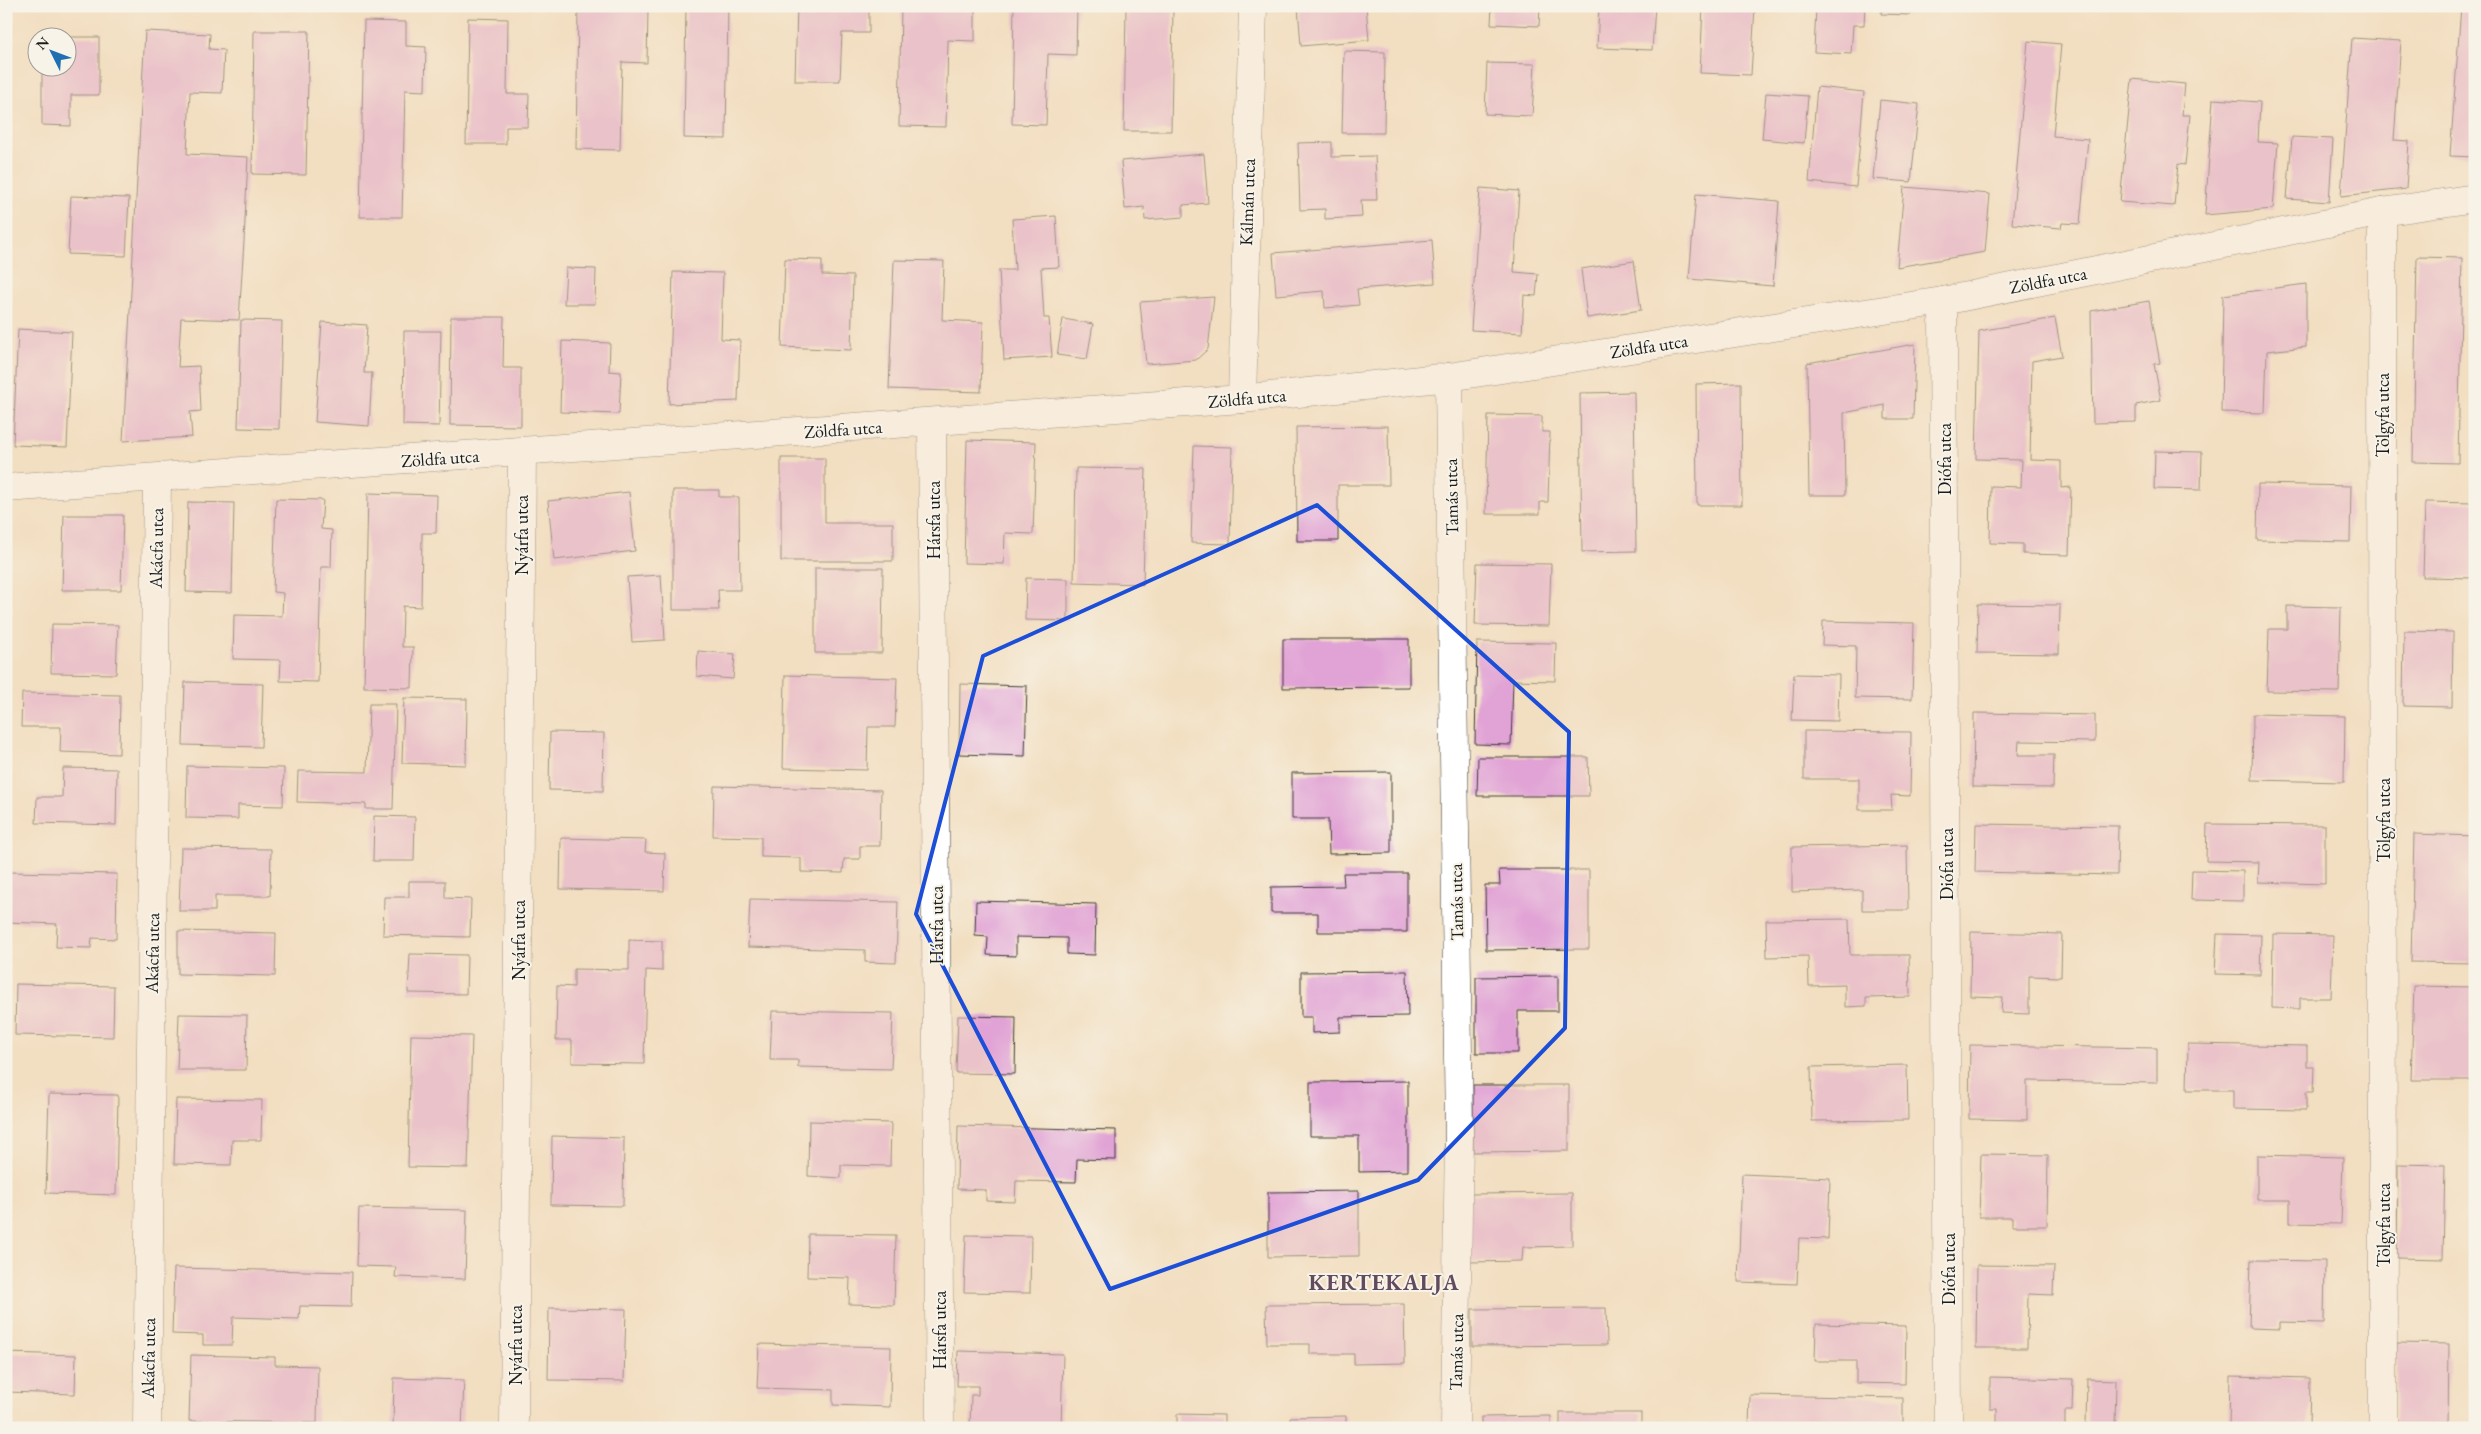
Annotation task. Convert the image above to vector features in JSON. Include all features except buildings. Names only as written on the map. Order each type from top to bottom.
[{"type":"street","name":"Kálmán utca","points":[[1242,399],[1253,6]]},
{"type":"street","name":"Zöldfa utca","points":[[6,488],[1242,399],[1449,377],[1944,301],[2382,212],[2475,198]]},
{"type":"street","name":"Tölgyfa utca","points":[[2382,212],[2383,1428]]},
{"type":"street","name":"Diófa utca","points":[[1944,301],[1948,1428]]},
{"type":"street","name":"Tamás utca","points":[[1449,377],[1459,1132],[1455,1428]]},
{"type":"street","name":"Hársfa utca","points":[[932,422],[940,1428]]},
{"type":"street","name":"Nyárfa utca","points":[[514,1428],[522,452]]},
{"type":"street","name":"Akácfa utca","points":[[147,1428],[157,478]]},
{"type":"highlighted area","points":[[1317,505],[1569,732],[1565,1028],[1418,1180],[1110,1289],[916,914],[983,656]]},
{"type":"district","name":"KERTEKALJA","points":[[1384,1282]]}]
